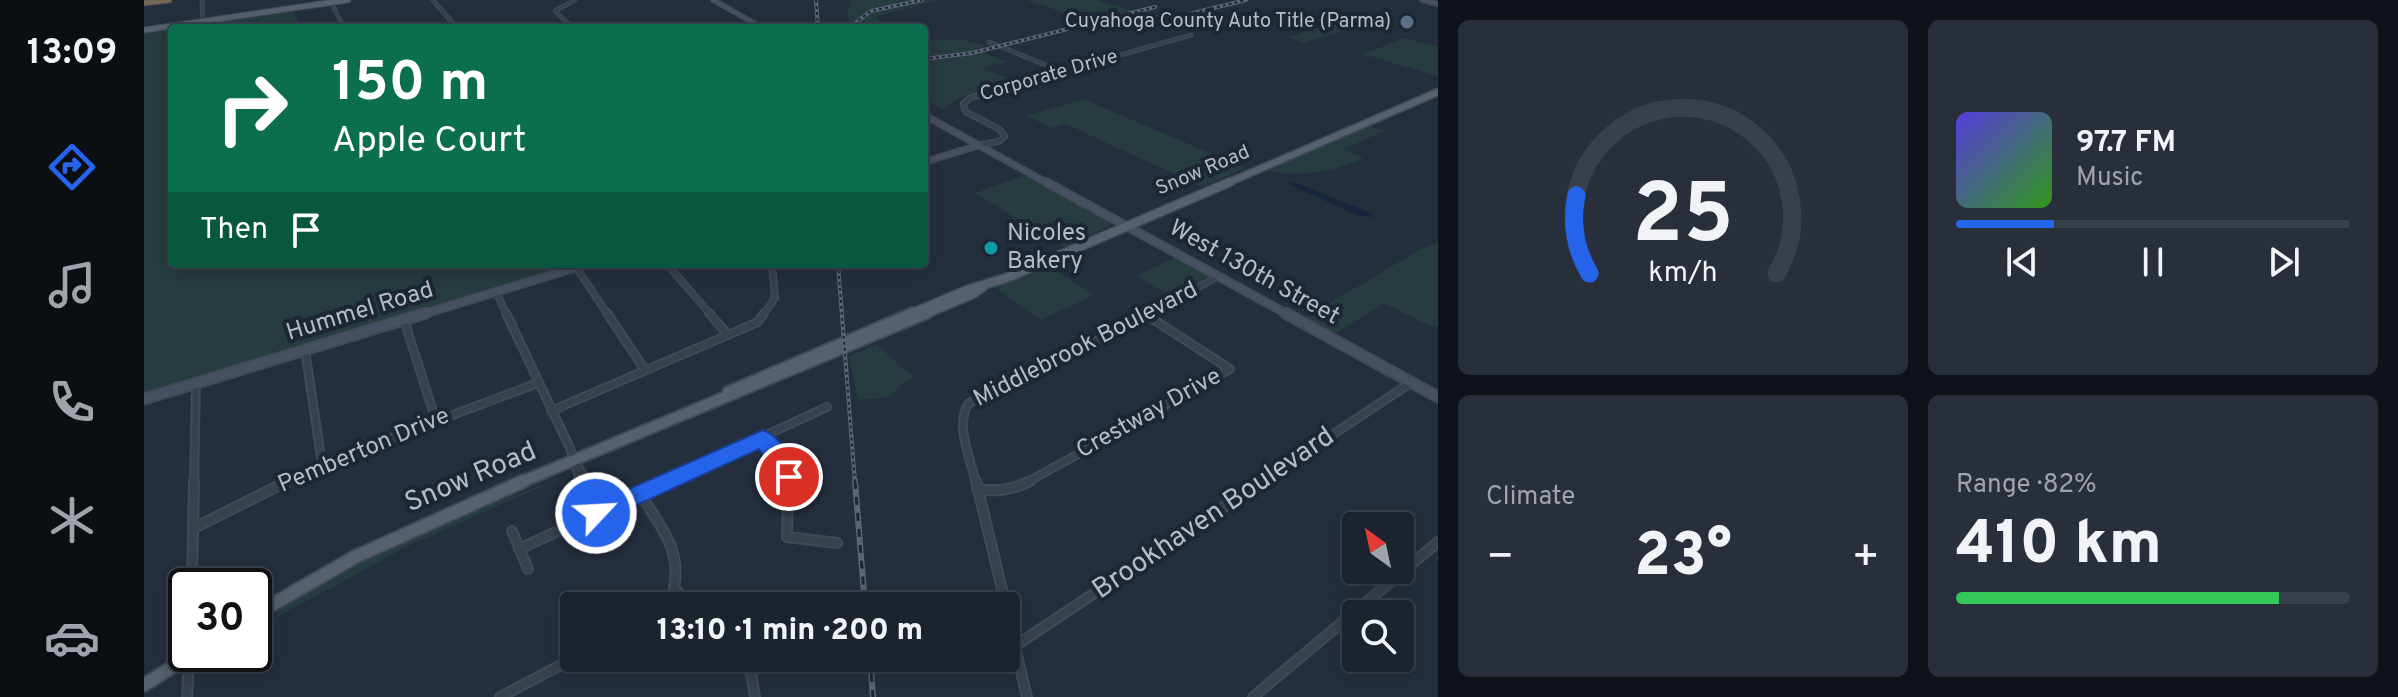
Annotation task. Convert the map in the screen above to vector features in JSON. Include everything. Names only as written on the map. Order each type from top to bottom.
[{"type":"highway","points":[[146,1],[169,0]]},
{"type":"main road","points":[[183,24],[348,0]]},
{"type":"main road","points":[[713,0],[756,24]]},
{"type":"main road","points":[[1422,0],[1438,4]]},
{"type":"main road","points":[[144,30],[168,26]]},
{"type":"main road","name":"Snow Road","points":[[272,605],[367,551],[714,400],[769,381],[973,294],[984,286],[1438,92]]},
{"type":"main road","name":"West 130th Street","points":[[928,117],[1438,397]]},
{"type":"main road","points":[[928,161],[980,145]]},
{"type":"main road","name":"Hummel Road","points":[[144,399],[573,268]]},
{"type":"main road","points":[[144,685],[168,670]]},
{"type":"street","points":[[202,0],[203,21]]},
{"type":"street","points":[[433,0],[454,24]]},
{"type":"street","points":[[569,24],[555,11],[575,0]]},
{"type":"street","points":[[331,2],[342,24]]},
{"type":"street","name":"Corporate Drive","points":[[980,145],[1000,141],[1005,136],[999,129],[966,112],[963,104],[970,98],[1191,35]]},
{"type":"street","points":[[989,42],[1063,72]]},
{"type":"street","points":[[577,268],[645,370]]},
{"type":"street","points":[[670,268],[728,335]]},
{"type":"street","points":[[551,411],[758,322],[775,298],[772,268]]},
{"type":"street","name":"Middlebrook Boulevard","points":[[1002,592],[962,413],[970,402],[1148,316],[1218,276]]},
{"type":"street","points":[[496,292],[574,460],[604,509]]},
{"type":"street","name":"Crestway Drive","points":[[977,489],[990,491],[1021,486],[1230,369],[1148,316]]},
{"type":"street","points":[[404,320],[436,421]]},
{"type":"street","points":[[305,350],[322,464]]},
{"type":"street","name":"Brookhaven Boulevard","points":[[1020,643],[1412,382]]},
{"type":"street","points":[[193,568],[196,383]]},
{"type":"street","name":"Pemberton Drive","points":[[194,528],[322,464],[538,383]]},
{"type":"street","points":[[519,549],[827,407]]},
{"type":"street","points":[[811,415],[818,423]]},
{"type":"street","points":[[763,438],[788,471],[787,537],[837,543]]},
{"type":"street","points":[[574,460],[576,473],[596,513]]},
{"type":"street","points":[[640,493],[674,551],[678,569],[674,588],[678,592]]},
{"type":"street","points":[[512,531],[528,569]]},
{"type":"street","points":[[1253,697],[1438,542]]},
{"type":"street","points":[[500,697],[560,665]]},
{"type":"street","name":"Middlebrook Boulevard","points":[[1020,667],[1027,697]]},
{"type":"street","points":[[187,697],[189,672]]},
{"type":"street","points":[[750,672],[755,697]]},
{"type":"green space","points":[[851,0],[938,0],[876,17],[884,24],[850,24],[847,13]]},
{"type":"green space","points":[[1026,0],[1097,0],[1133,11],[1091,22]]},
{"type":"green space","points":[[293,10],[299,23],[321,24],[198,24]]},
{"type":"green space","points":[[1339,21],[1359,26],[1304,43],[1289,37]]},
{"type":"green space","points":[[168,28],[168,268],[557,268],[144,393],[144,32]]},
{"type":"green space","points":[[1405,38],[1438,47],[1438,76],[1363,54]]},
{"type":"green space","points":[[928,40],[963,40],[986,46],[976,49],[1006,62],[983,68],[1015,82],[957,99],[944,110],[928,101]]},
{"type":"green space","points":[[1083,99],[1245,168],[1202,187],[1066,124],[1052,128],[1027,116]]},
{"type":"green space","points":[[1366,125],[1384,131],[1344,149],[1364,158],[1314,172],[1263,171]]},
{"type":"green space","points":[[1028,174],[1107,220],[1110,226],[1064,247],[975,193]]},
{"type":"green space","points":[[1438,243],[1438,326],[1432,327],[1384,303],[1333,335],[1303,319],[1421,249]]},
{"type":"green space","points":[[1175,258],[1207,276],[1174,298],[1136,276]]},
{"type":"green space","points":[[1047,265],[1094,295],[1040,320],[995,287]]},
{"type":"green space","points":[[876,344],[914,378],[902,384],[890,397],[858,400],[849,356]]},
{"type":"green space","points":[[564,476],[406,547],[275,618],[278,609],[357,565],[448,521]]},
{"type":"water","points":[[1295,182],[1373,214],[1373,217],[1359,216],[1288,184]]},
{"type":"railway","points":[[816,0],[818,24]]},
{"type":"railway","points":[[854,24],[871,11],[922,0]]},
{"type":"railway","points":[[1140,18],[1181,16],[1246,0]]},
{"type":"railway","points":[[928,58],[972,53],[1155,7]]},
{"type":"railway","points":[[838,268],[855,483]]},
{"type":"railway","points":[[855,481],[864,592]]},
{"type":"railway","points":[[871,672],[873,697]]},
{"type":"place","name":"Cuyahoga County Auto Title (Parma)","points":[[1407,22]]},
{"type":"place","name":"Nicoles Bakery","points":[[991,248]]},
{"type":"route","points":[[596,513],[763,438],[788,471],[789,477]]}]
